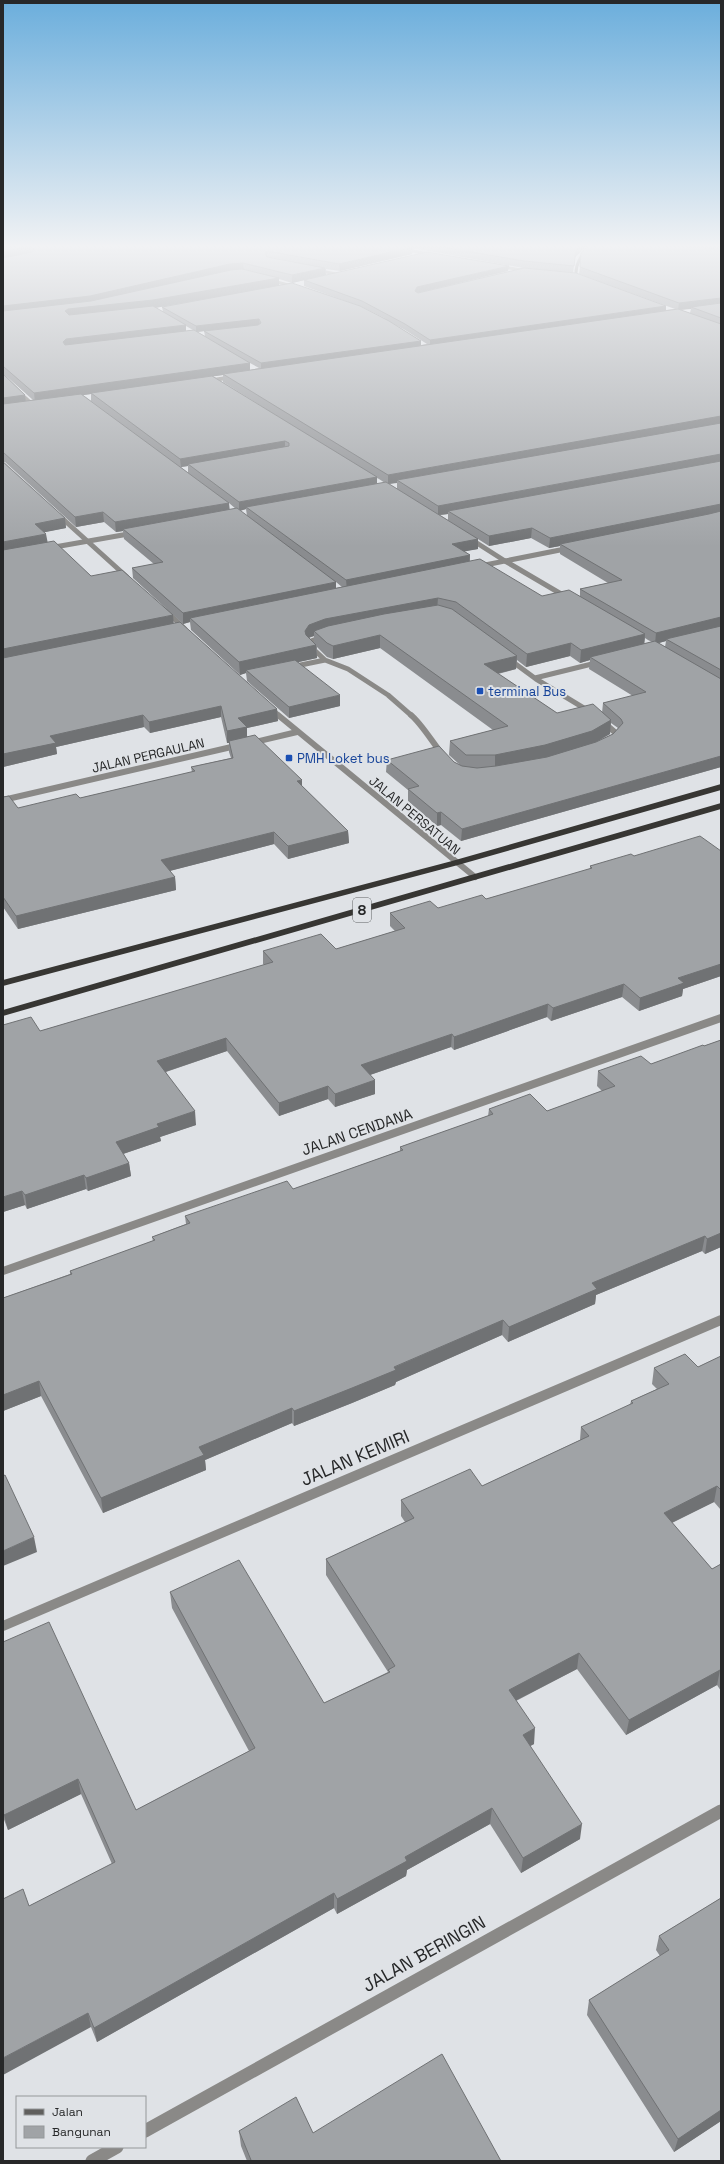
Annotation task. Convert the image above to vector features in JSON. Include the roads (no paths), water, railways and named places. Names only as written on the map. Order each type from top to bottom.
[{"type":"highway","name":"8","points":[[3,983],[455,863],[721,787]]},
{"type":"highway","name":"8","points":[[3,1013],[721,806]]},
{"type":"street","points":[[205,381],[240,376]]},
{"type":"street","points":[[3,378],[34,406]]},
{"type":"street","points":[[213,380],[219,384]]},
{"type":"street","points":[[26,407],[41,405]]},
{"type":"street","points":[[53,510],[132,582]]},
{"type":"street","points":[[41,549],[140,532]]},
{"type":"street","points":[[465,536],[573,601]]},
{"type":"street","points":[[475,567],[575,547]]},
{"type":"street","points":[[161,607],[189,633]]},
{"type":"street","points":[[438,614],[453,618],[535,678],[613,729],[617,734],[615,739],[600,748],[575,757],[482,776],[464,774],[454,768],[416,719],[388,695],[348,669],[325,660],[309,645],[311,641],[323,636],[383,622],[438,614]]},
{"type":"street","points":[[176,629],[191,626]]},
{"type":"street","points":[[286,668],[325,660]]},
{"type":"street","points":[[535,678],[610,660]]},
{"type":"street","name":"JALAN PERSATUAN","points":[[262,700],[297,732],[375,794],[455,863],[475,877]]},
{"type":"street","name":"JALAN PERGAULAN","points":[[3,800],[297,732]]},
{"type":"street","name":"JALAN CENDANA","points":[[3,1271],[721,1018]]},
{"type":"street","name":"JALAN KEMIRI","points":[[3,1626],[721,1320]]},
{"type":"street","name":"JALAN BERINGIN","points":[[146,2131],[721,1811]]},
{"type":"street","points":[[92,2161],[115,2148]]},
{"type":"place","name":"terminal Bus","points":[[480,691]]},
{"type":"place","name":"PMH Loket bus","points":[[289,758]]}]
